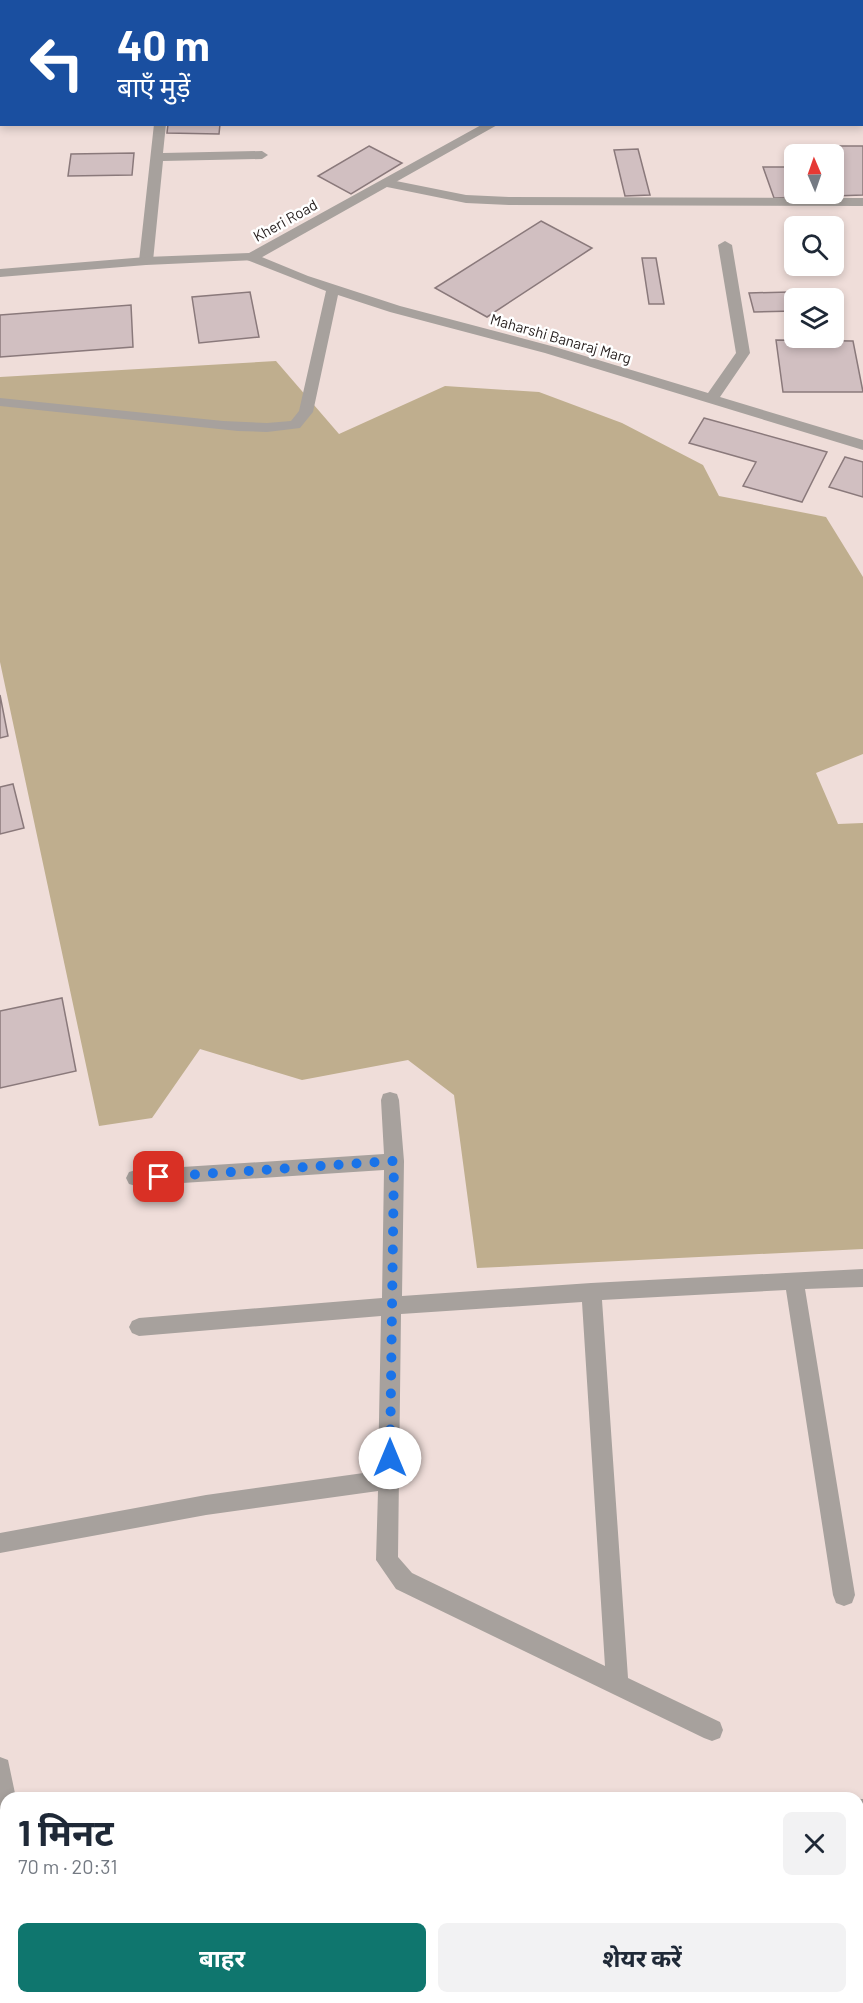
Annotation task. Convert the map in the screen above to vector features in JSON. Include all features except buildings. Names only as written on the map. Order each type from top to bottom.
[{"type":"street","points":[[146,261],[160,126]]},
{"type":"street","name":"Kheri Road","points":[[0,273],[146,261],[252,257],[489,126]]},
{"type":"street","points":[[155,158],[262,155]]},
{"type":"street","points":[[386,183],[466,199],[508,201],[863,202]]},
{"type":"street","points":[[711,399],[742,354],[724,245]]},
{"type":"street","name":"Maharshi Banaraj Marg","points":[[252,257],[333,290],[550,350],[863,445]]},
{"type":"street","points":[[0,402],[56,410],[225,425],[281,428],[295,425],[306,412],[333,290]]},
{"type":"street","points":[[390,1100],[394,1161],[387,1560],[404,1581],[712,1730]]},
{"type":"street","points":[[136,1179],[394,1161]]},
{"type":"street","points":[[139,1327],[591,1292],[863,1278]]},
{"type":"street","points":[[794,1281],[844,1595]]},
{"type":"street","points":[[591,1292],[617,1684]]},
{"type":"street","points":[[0,1543],[206,1505],[390,1479]]},
{"type":"street","points":[[0,1768],[3,1792]]},
{"type":"shaded area","points":[[276,361],[339,434],[445,386],[539,392],[622,423],[703,465],[719,496],[826,517],[863,577],[863,754],[816,773],[838,824],[863,823],[863,1249],[477,1268],[454,1095],[408,1060],[302,1080],[200,1049],[152,1118],[99,1126],[0,662],[0,377]]},
{"type":"route","points":[[159,1177],[394,1161],[390,1458]]}]
